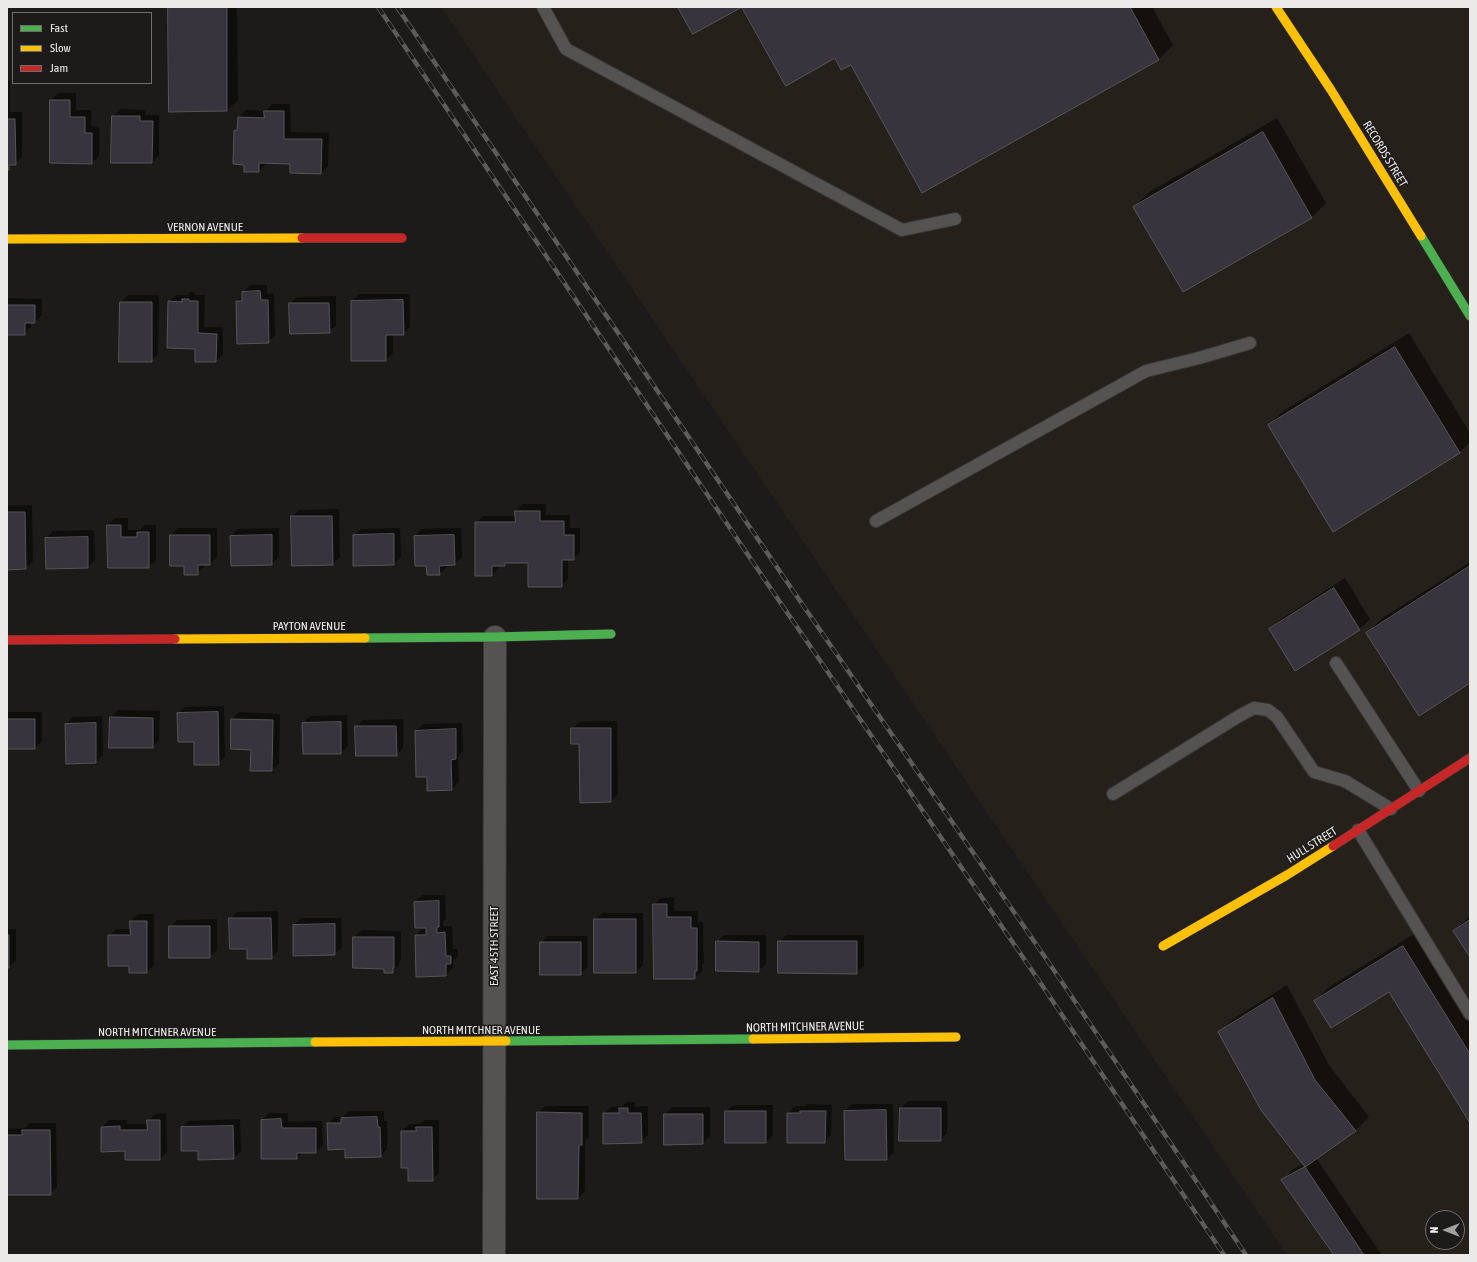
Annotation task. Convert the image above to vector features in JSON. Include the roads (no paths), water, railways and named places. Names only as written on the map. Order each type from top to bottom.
[{"type":"street","name":"RECORDS STREET","points":[[1276,7],[1331,90],[1470,316]]},
{"type":"street","name":"VERNON AVENUE","points":[[7,239],[402,238]]},
{"type":"street","name":"PAYTON AVENUE","points":[[7,640],[610,634]]},
{"type":"street","name":"EAST 45TH STREET","points":[[494,1255],[495,636]]},
{"type":"street","name":"HULL STREET","points":[[1163,946],[1287,875],[1470,758]]},
{"type":"street","name":"NORTH MITCHNER AVENUE","points":[[7,1045],[956,1037]]},
{"type":"lane","points":[[543,7],[566,49],[902,230],[955,219]]},
{"type":"lane","points":[[876,522],[1146,371],[1199,358],[1250,343]]},
{"type":"lane","points":[[1336,663],[1419,791]]},
{"type":"lane","points":[[1114,794],[1254,708],[1268,710],[1277,717],[1314,772],[1345,781],[1391,809]]},
{"type":"lane","points":[[1358,830],[1470,1014]]},
{"type":"railway","points":[[378,7],[769,586],[1033,972],[1224,1255]]},
{"type":"railway","points":[[397,7],[787,582],[1047,960],[1246,1255]]}]
